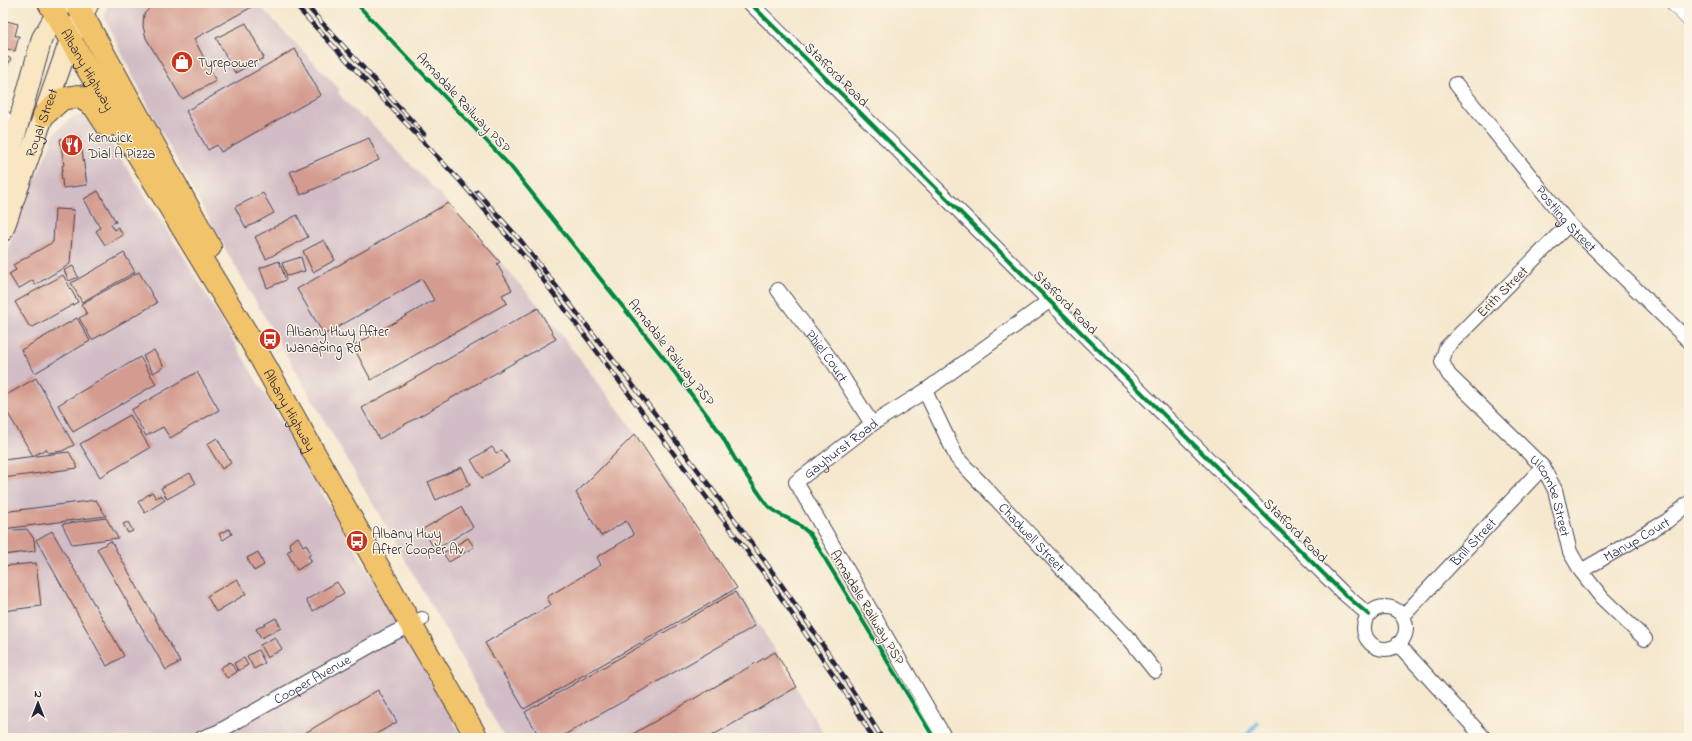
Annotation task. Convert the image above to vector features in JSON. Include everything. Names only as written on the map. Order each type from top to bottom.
[{"type":"highway","name":"Albany Highway","points":[[56,7],[70,40],[250,339],[416,622],[490,738]]},
{"type":"highway","name":"Albany Highway","points":[[83,7],[258,334],[416,622],[477,738]]},
{"type":"highway","points":[[44,115],[59,101],[67,97],[78,96],[90,102],[147,188],[171,208]]},
{"type":"main road","name":"Royal Street","points":[[3,179],[10,117],[56,7]]},
{"type":"main road","name":"Royal Street","points":[[4,228],[83,7]]},
{"type":"street","name":"Stafford Road","points":[[750,3],[1342,592],[1369,615]]},
{"type":"street","name":"Postling Street","points":[[1456,84],[1569,224],[1689,341]]},
{"type":"street","name":"Erith Street","points":[[1442,362],[1446,348],[1569,224]]},
{"type":"street","name":"Phiel Court","points":[[778,290],[835,365],[872,424]]},
{"type":"street","name":"Gayhurst Road","points":[[945,738],[796,482],[872,424],[925,391],[1049,301]]},
{"type":"street","name":"Ulcombe Street","points":[[1442,362],[1449,375],[1543,467],[1555,490],[1570,552],[1581,571],[1602,598],[1645,640]]},
{"type":"street","name":"Chadwell Street","points":[[925,391],[957,458],[1132,642],[1155,670]]},
{"type":"street","name":"Brill Street","points":[[1403,616],[1543,467]]},
{"type":"street","name":"Manup Court","points":[[1581,571],[1667,521],[1689,503]]},
{"type":"street","points":[[1387,607],[1394,609],[1403,616],[1406,623],[1406,632],[1398,644],[1387,648],[1373,645],[1365,632],[1365,624],[1369,615],[1378,608],[1387,607]]},
{"type":"street","name":"Cooper Avenue","points":[[202,738],[218,732],[416,622]]},
{"type":"street","points":[[1398,644],[1484,738]]},
{"type":"shaded area","points":[[108,3],[257,3],[340,90],[338,93],[344,100],[363,119],[366,118],[448,203],[539,306],[625,418],[675,492],[758,622],[826,738],[504,738],[451,639],[227,252],[161,131],[105,18]]},
{"type":"shaded area","points":[[85,115],[100,126],[183,255],[397,621],[463,738],[3,738],[3,267],[13,233],[55,133],[72,117]]},
{"type":"building","points":[[154,3],[259,3],[194,39],[216,81],[182,99],[146,38],[143,26],[144,14]]},
{"type":"building","points":[[3,20],[18,24],[15,36],[19,36],[15,51],[3,48]]},
{"type":"building","points":[[246,23],[264,58],[235,73],[216,38]]},
{"type":"building","points":[[295,49],[321,95],[221,152],[217,145],[208,150],[186,111]]},
{"type":"building","points":[[3,54],[11,59],[3,73]]},
{"type":"building","points":[[80,137],[87,185],[63,188],[61,172],[63,171],[62,166],[64,165],[60,139]]},
{"type":"building","points":[[369,138],[379,160],[301,195],[290,172]]},
{"type":"building","points":[[98,191],[116,222],[111,224],[114,230],[118,227],[123,235],[105,245],[96,231],[100,228],[84,199]]},
{"type":"building","points":[[263,193],[274,213],[246,228],[235,207]]},
{"type":"building","points":[[448,203],[500,262],[497,264],[512,290],[502,295],[507,303],[371,380],[353,346],[434,300],[422,279],[324,335],[297,289]]},
{"type":"building","points":[[55,209],[74,210],[70,264],[35,285],[33,280],[18,289],[9,274],[16,270],[13,265],[53,242]]},
{"type":"building","points":[[297,215],[308,237],[266,259],[255,237]]},
{"type":"building","points":[[324,240],[335,260],[313,272],[303,251]]},
{"type":"building","points":[[124,253],[135,272],[82,302],[71,283]]},
{"type":"building","points":[[301,257],[305,271],[287,276],[282,263]]},
{"type":"building","points":[[279,261],[286,280],[267,288],[260,268]]},
{"type":"building","points":[[73,266],[78,277],[69,281],[64,270]]},
{"type":"building","points":[[139,272],[157,303],[92,340],[79,318],[87,314],[81,304]]},
{"type":"building","points":[[63,275],[78,302],[33,327],[29,326],[15,302]]},
{"type":"building","points":[[538,308],[556,339],[379,439],[362,408]]},
{"type":"building","points":[[77,318],[90,341],[35,373],[21,350]]},
{"type":"building","points":[[154,350],[164,367],[153,373],[143,356]]},
{"type":"building","points":[[140,357],[156,384],[73,432],[58,405]]},
{"type":"building","points":[[197,372],[219,410],[170,438],[163,427],[146,436],[131,410]]},
{"type":"building","points":[[36,378],[74,445],[62,451],[48,453],[46,449],[33,456],[3,405],[3,397]]},
{"type":"building","points":[[130,415],[150,448],[100,477],[80,444]]},
{"type":"building","points":[[635,434],[737,588],[524,709],[485,643],[551,605],[547,597],[601,565],[597,557],[634,535],[626,521],[601,536],[576,493]]},
{"type":"building","points":[[217,438],[231,463],[222,469],[207,444]]},
{"type":"building","points":[[492,447],[496,453],[502,450],[509,462],[482,478],[471,460]]},
{"type":"building","points":[[69,452],[78,468],[3,478],[3,460]]},
{"type":"building","points":[[462,467],[470,485],[436,500],[428,482]]},
{"type":"building","points":[[190,473],[196,483],[167,499],[161,488]]},
{"type":"building","points":[[152,492],[156,498],[161,495],[165,500],[145,513],[138,502]]},
{"type":"building","points":[[96,500],[106,516],[3,529],[3,512]]},
{"type":"building","points":[[461,507],[473,527],[435,550],[423,529]]},
{"type":"building","points":[[106,518],[118,538],[72,544],[62,524]]},
{"type":"building","points":[[128,522],[133,531],[128,533],[123,524]]},
{"type":"building","points":[[27,529],[34,539],[35,551],[3,555],[3,531]]},
{"type":"building","points":[[229,529],[232,534],[223,540],[219,534]]},
{"type":"building","points":[[52,531],[124,656],[107,666],[36,540]]},
{"type":"building","points":[[298,537],[303,546],[306,544],[311,554],[308,556],[312,561],[297,570],[287,552],[292,549],[289,543]]},
{"type":"building","points":[[468,538],[474,547],[449,562],[443,553]]},
{"type":"building","points":[[111,541],[180,662],[166,670],[97,549]]},
{"type":"building","points":[[258,552],[264,565],[254,571],[247,558]]},
{"type":"building","points":[[36,563],[41,606],[3,611],[3,566]]},
{"type":"building","points":[[237,579],[246,594],[216,612],[207,596]]},
{"type":"building","points":[[337,582],[344,593],[313,611],[306,600]]},
{"type":"building","points":[[735,592],[755,626],[559,738],[540,738],[525,712]]},
{"type":"building","points":[[276,618],[281,628],[261,638],[256,629]]},
{"type":"building","points":[[275,637],[282,649],[267,658],[260,645]]},
{"type":"building","points":[[258,650],[265,663],[254,669],[247,656]]},
{"type":"building","points":[[775,652],[797,687],[708,738],[626,738]]},
{"type":"building","points":[[244,658],[248,665],[238,671],[234,663]]},
{"type":"building","points":[[230,662],[237,672],[227,678],[220,668]]},
{"type":"building","points":[[378,690],[397,722],[369,738],[298,737]]},
{"type":"waterway","points":[[1244,738],[1258,723]]},
{"type":"railway","points":[[293,3],[460,181],[531,264],[771,583],[853,704],[873,738]]},
{"type":"railway","points":[[304,3],[424,134]]},
{"type":"railway","points":[[477,192],[522,242],[663,424],[755,547],[841,673],[882,738]]},
{"type":"cycle path","name":"Armadale Railway PSP","points":[[356,3],[511,167],[663,357],[719,431],[735,459],[768,506],[779,514],[797,523],[810,534],[934,738]]},
{"type":"cycle path","points":[[750,3],[1342,592],[1369,615]]},
{"type":"place","name":"Tyrepower","points":[[182,62]]},
{"type":"place","name":"Kenwick Dial A Pizza","points":[[72,145]]},
{"type":"place","name":"Albany Hwy After Wanaping Rd","points":[[270,339]]},
{"type":"place","name":"Albany Hwy After Cooper Av","points":[[357,541]]}]
